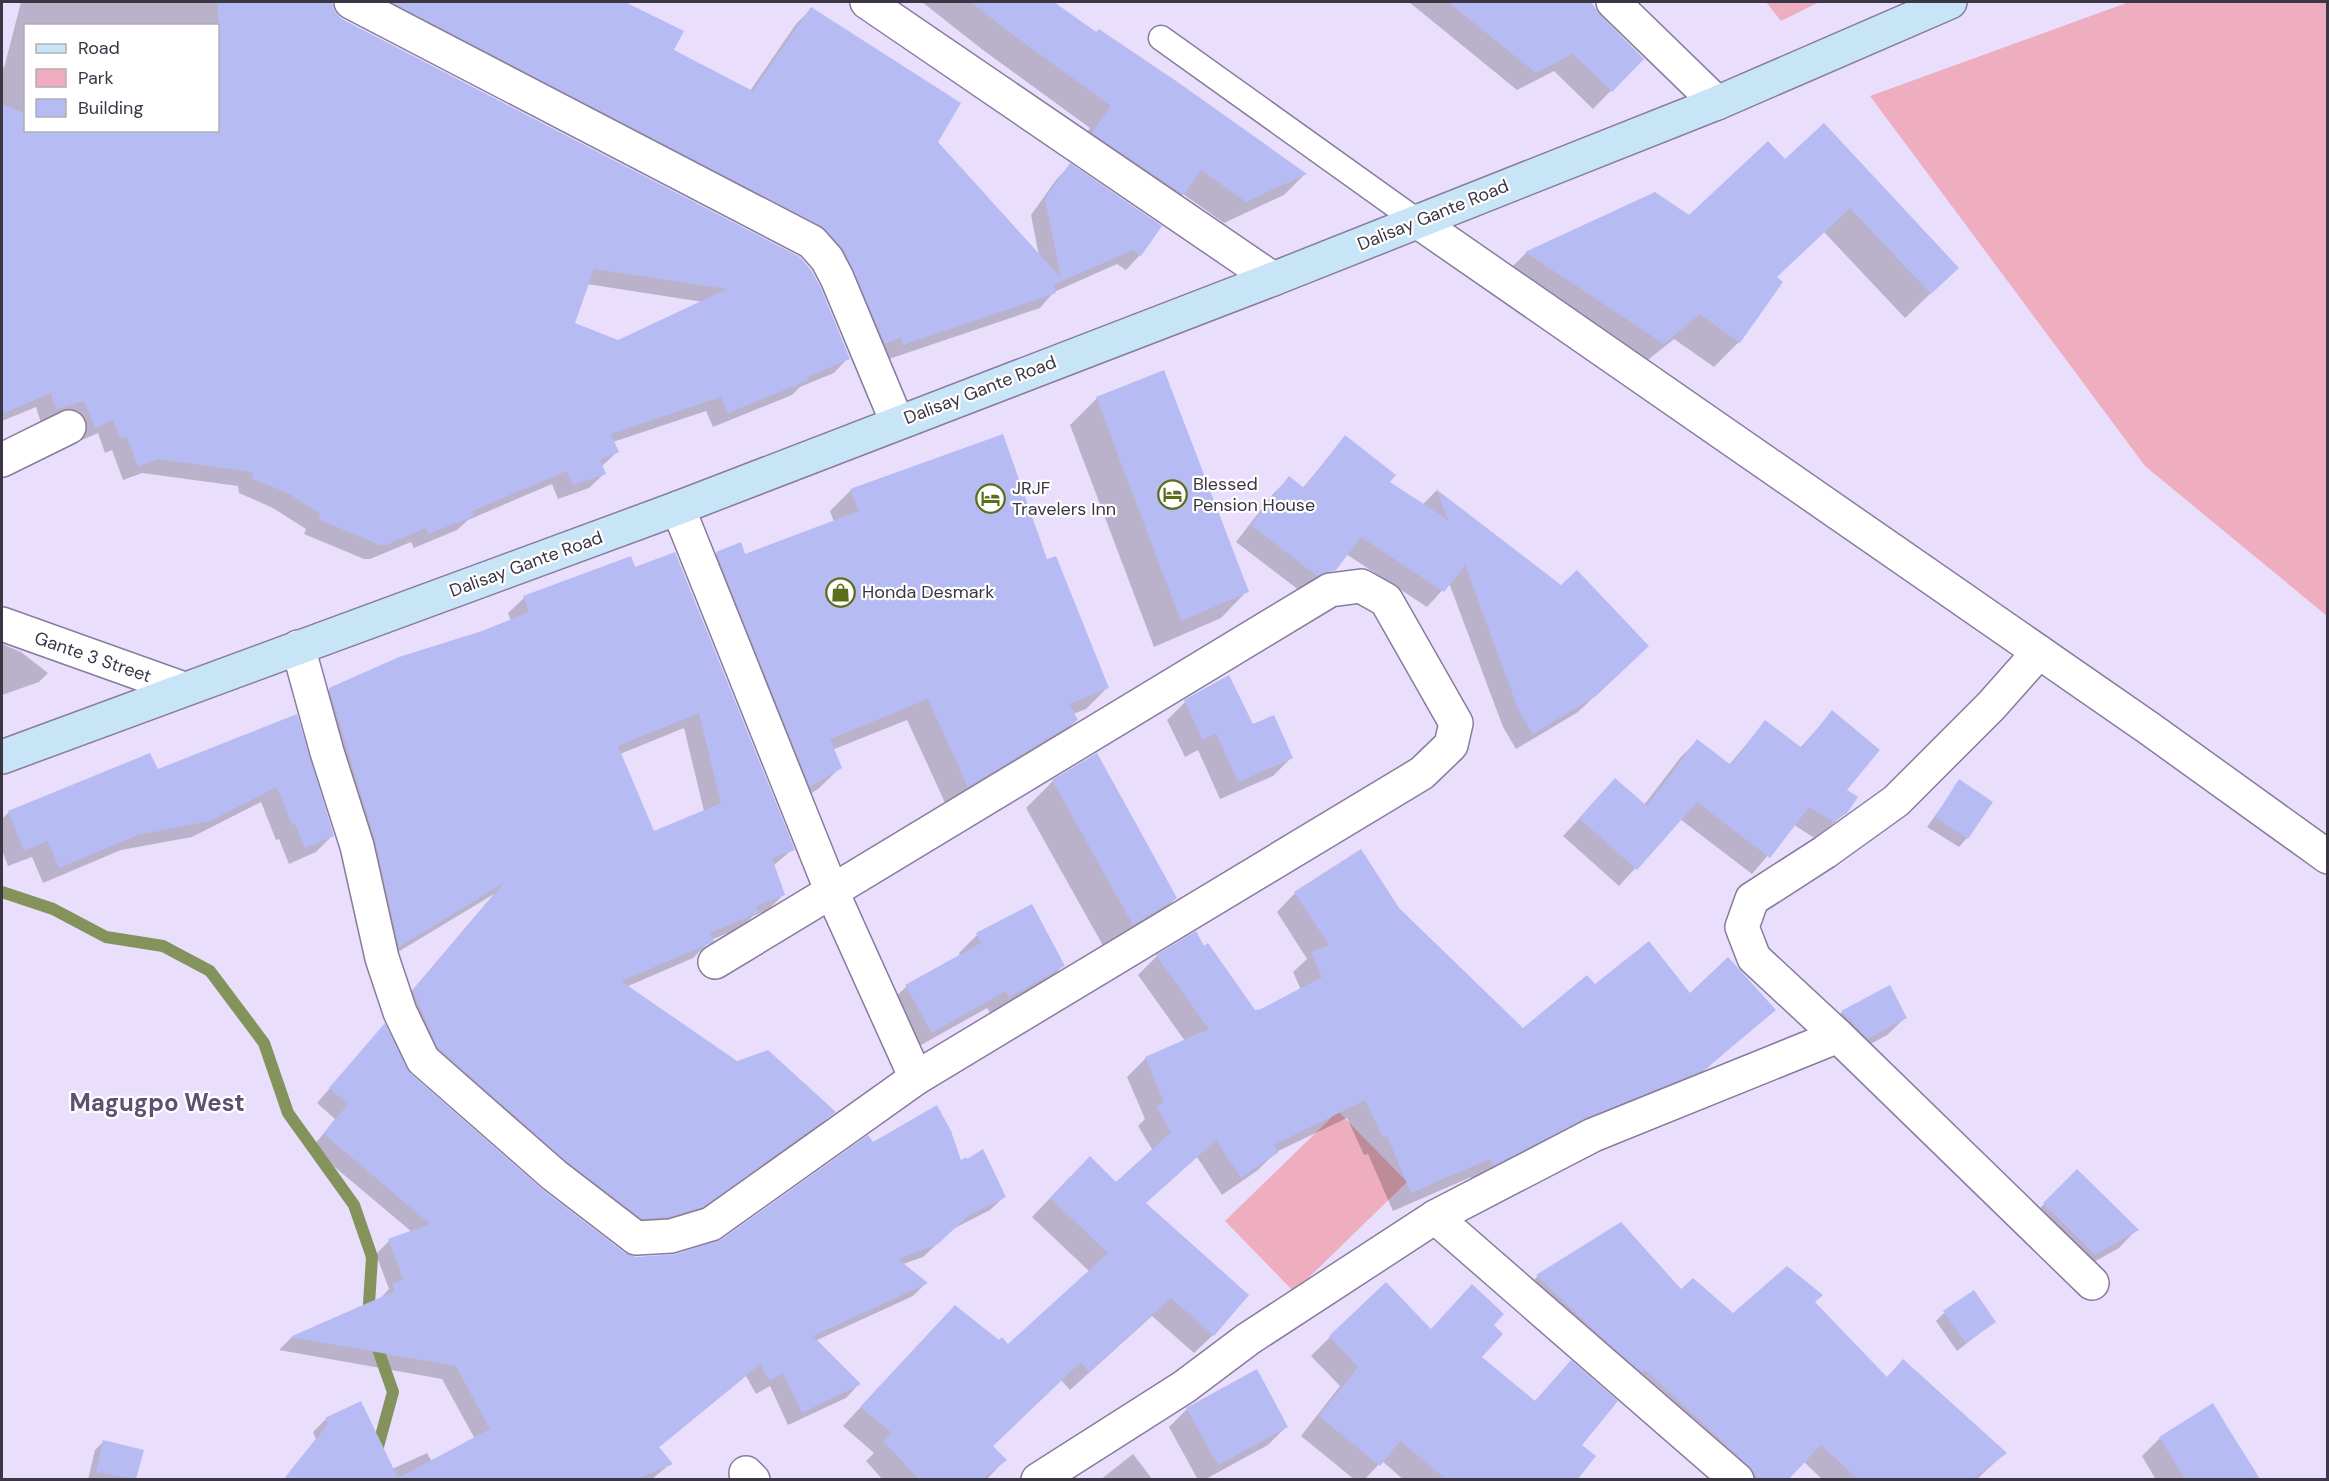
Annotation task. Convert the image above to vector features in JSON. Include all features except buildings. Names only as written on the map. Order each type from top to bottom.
[{"type":"main road","name":"Dalisay Gante Road","points":[[2,757],[678,508],[1273,279],[1717,103],[1950,2]]},
{"type":"street","points":[[351,2],[812,242],[827,259],[837,278],[897,422]]},
{"type":"street","points":[[867,2],[1273,279]]},
{"type":"street","points":[[1613,2],[1717,103]]},
{"type":"street","points":[[1418,221],[2039,652],[2328,857]]},
{"type":"street","points":[[2,460],[69,427]]},
{"type":"street","points":[[678,508],[832,892],[916,1078]]},
{"type":"street","points":[[298,647],[327,752],[357,846],[382,958],[400,1012],[423,1059],[554,1175],[636,1238],[671,1236],[711,1224],[916,1078],[1422,773],[1451,745],[1456,723],[1386,600],[1361,586],[1330,590],[715,962]]},
{"type":"street","name":"Gante 3 Street","points":[[2,624],[184,689]]},
{"type":"street","points":[[2039,652],[1991,706],[1896,801],[1825,852],[1752,899],[1742,927],[1754,958],[1838,1036],[2092,1283]]},
{"type":"street","points":[[1038,1479],[1184,1387],[1248,1339],[1435,1217],[1593,1135],[1838,1036]]},
{"type":"street","points":[[1435,1217],[1737,1479]]},
{"type":"lane","points":[[1161,38],[1418,221]]},
{"type":"green space","points":[[1766,2],[1819,2],[1781,21]]},
{"type":"green space","points":[[2129,2],[2327,2],[2327,616],[2145,466],[1870,96]]},
{"type":"green space","points":[[1338,1111],[1407,1182],[1294,1292],[1225,1221]]},
{"type":"waterway","points":[[2,892],[53,909],[106,937],[163,946],[210,971],[264,1043],[288,1113],[354,1205],[372,1257],[368,1319]]},
{"type":"waterway","points":[[374,1338],[393,1392],[376,1454],[386,1480]]},
{"type":"place","name":"Blessed Pension House","points":[[1172,494]]},
{"type":"place","name":"JRJF Travelers Inn","points":[[991,498]]},
{"type":"place","name":"Honda Desmark","points":[[841,592]]},
{"type":"district","name":"Magugpo West","points":[[157,1102]]}]
